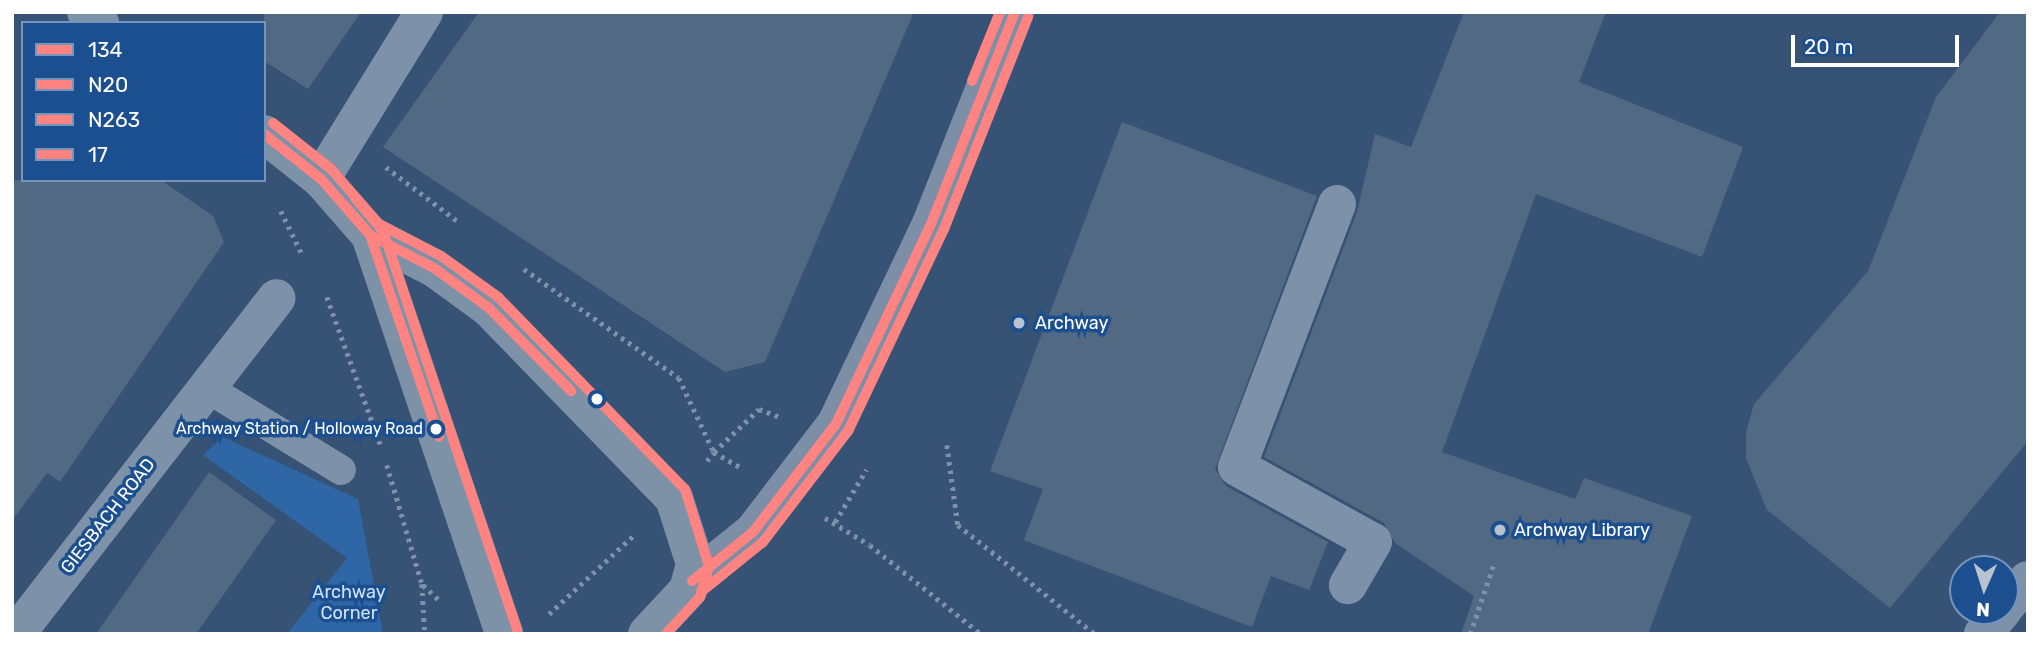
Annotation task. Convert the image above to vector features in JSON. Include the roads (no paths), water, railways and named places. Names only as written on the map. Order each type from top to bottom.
[{"type":"highway","points":[[266,135],[321,179],[370,235],[521,629]]},
{"type":"highway","points":[[370,235],[434,268],[489,308],[630,448],[674,498],[694,548],[692,581],[647,634]]},
{"type":"main road","points":[[692,581],[753,532],[836,424],[931,224],[1015,12]]},
{"type":"street","points":[[321,179],[424,12]]},
{"type":"street","points":[[1337,204],[1237,467],[1373,542],[1348,585]]},
{"type":"street","name":"GIESBACH ROAD","points":[[16,634],[277,298]]},
{"type":"lane","points":[[207,388],[341,470]]},
{"type":"place","name":"Archway","points":[[1019,323]]},
{"type":"place","name":"Archway Station / Holloway Road","points":[[436,429]]},
{"type":"place","name":"Archway Library","points":[[1500,530]]},
{"type":"park label","name":"Archway Corner","points":[[349,603]]}]
